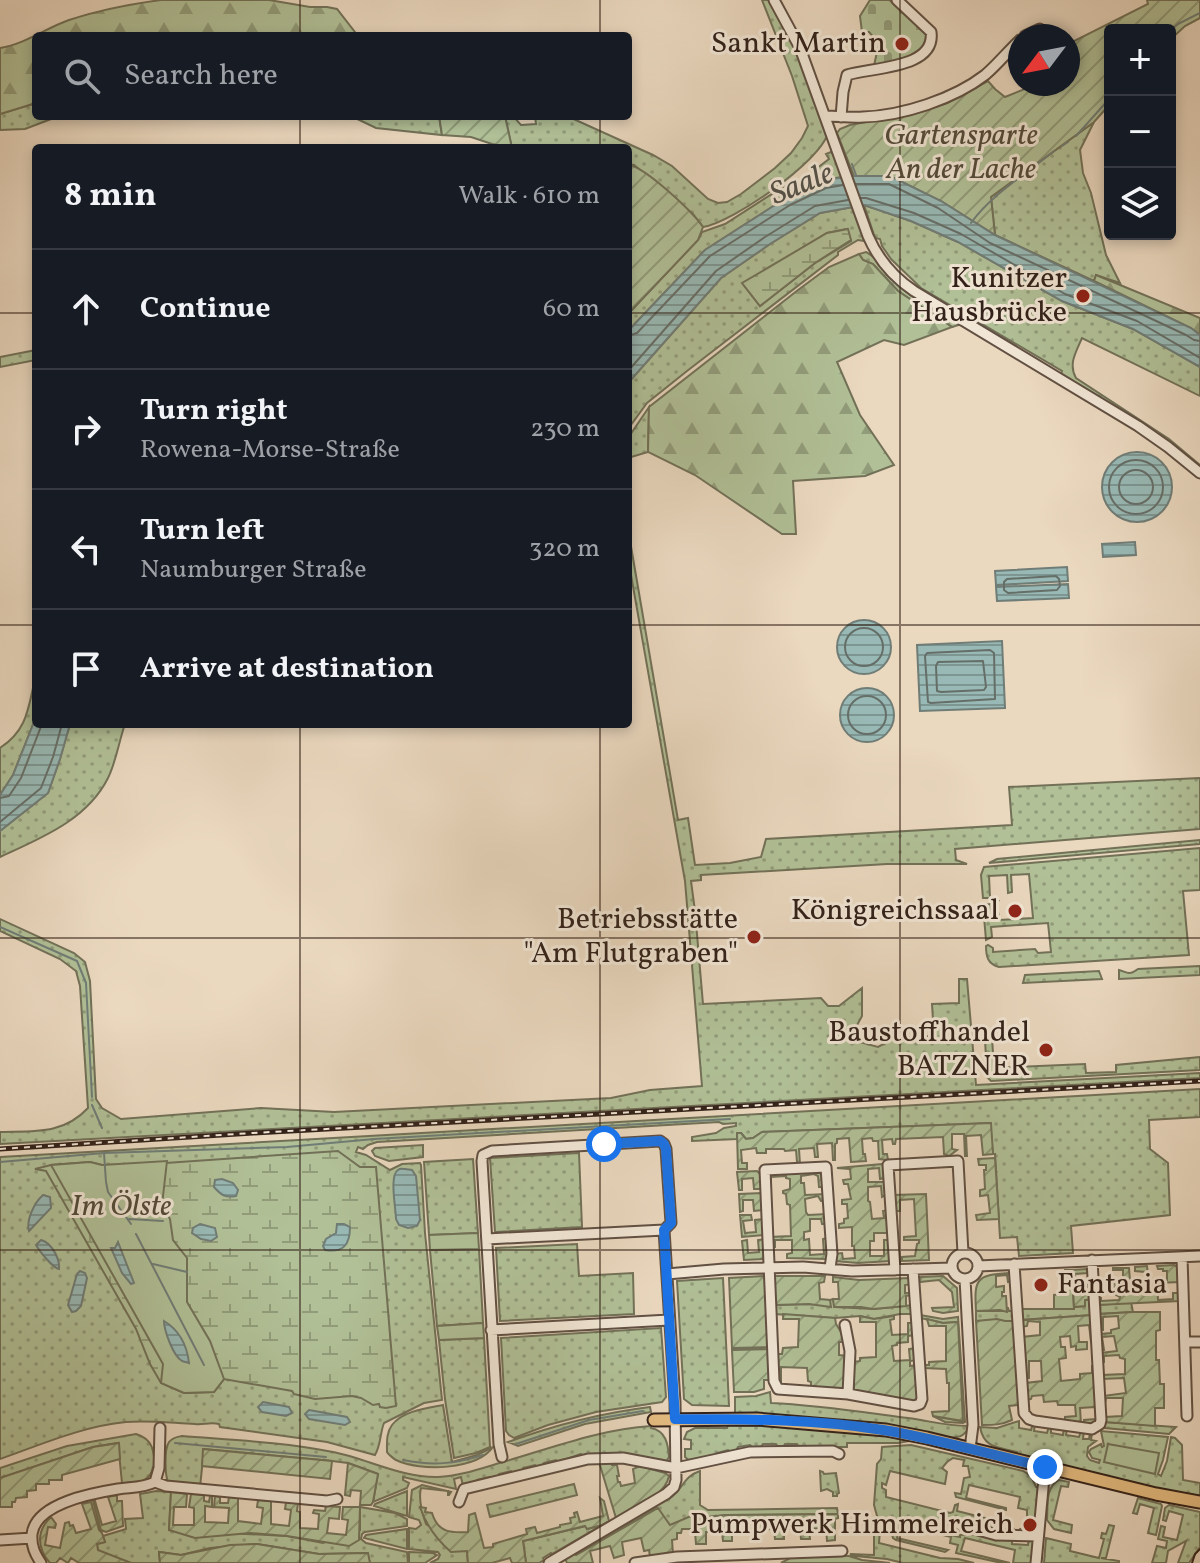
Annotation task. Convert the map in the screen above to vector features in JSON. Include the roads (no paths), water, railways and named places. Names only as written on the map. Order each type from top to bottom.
[{"type":"main road","points":[[654,1420],[757,1419],[864,1427],[927,1438],[1200,1502]]},
{"type":"street","points":[[774,0],[800,48],[879,258],[906,286],[1138,426],[1200,473]]},
{"type":"street","points":[[841,117],[847,75],[873,72],[912,60],[930,49],[931,32],[897,0]]},
{"type":"street","points":[[826,116],[881,115],[941,99],[983,76],[1008,52]]},
{"type":"street","points":[[487,1239],[664,1230],[671,1223],[664,1144],[660,1141],[522,1149],[492,1151],[483,1155],[491,1330],[502,1457]]},
{"type":"street","points":[[895,1270],[888,1165],[958,1161],[963,1253]]},
{"type":"street","points":[[830,1268],[832,1254],[826,1167],[765,1170],[776,1386],[778,1389],[848,1394],[914,1406],[920,1404],[922,1399],[913,1269]]},
{"type":"street","points":[[549,1563],[674,1487],[675,1419],[664,1230]]},
{"type":"street","points":[[963,1253],[974,1257],[978,1266],[974,1275],[965,1279],[956,1275],[952,1268],[956,1257],[963,1253]]},
{"type":"street","points":[[978,1266],[1200,1256]]},
{"type":"street","points":[[1182,1257],[1187,1416]]},
{"type":"street","points":[[1014,1264],[1024,1413],[1035,1421],[1092,1429],[1101,1420],[1092,1260]]},
{"type":"street","points":[[667,1274],[803,1267],[852,1271],[952,1268]]},
{"type":"street","points":[[965,1279],[973,1425],[970,1449]]},
{"type":"street","points":[[491,1330],[669,1320]]},
{"type":"street","points":[[845,1325],[850,1351],[848,1394]]},
{"type":"street","points":[[1185,1342],[1200,1342]]},
{"type":"street","points":[[155,1482],[159,1468],[160,1428]]},
{"type":"street","points":[[459,1502],[464,1489],[588,1459],[623,1458],[676,1468],[750,1452],[833,1451],[839,1454]]},
{"type":"street","points":[[1036,1563],[1045,1467]]},
{"type":"street","points":[[41,1563],[32,1548],[32,1538],[35,1524],[47,1510],[119,1489],[145,1487],[155,1482],[238,1494],[327,1501],[337,1499]]},
{"type":"street","points":[[960,1525],[996,1535],[1038,1536]]},
{"type":"street","points":[[0,1540],[32,1538]]},
{"type":"street","points":[[635,1563],[677,1557],[842,1551]]},
{"type":"water","points":[[890,176],[941,201],[995,235],[1191,328],[1200,335],[1200,367],[1133,329],[1062,301],[958,242],[864,205],[820,213],[721,278],[632,378],[632,327],[705,250],[786,198],[823,180]]},
{"type":"water","points":[[1130,452],[1144,452],[1166,467],[1172,487],[1170,500],[1162,512],[1144,522],[1130,522],[1108,507],[1102,494],[1102,480],[1117,458]]},
{"type":"water","points":[[1135,542],[1136,555],[1103,557],[1102,544]]},
{"type":"water","points":[[1067,567],[1068,581],[996,585],[995,571]]},
{"type":"water","points":[[1068,584],[1069,598],[997,601],[996,587]]},
{"type":"water","points":[[864,620],[883,628],[891,647],[883,666],[864,674],[845,666],[837,647],[845,628]]},
{"type":"water","points":[[1002,641],[1005,708],[920,711],[917,645]]},
{"type":"water","points":[[867,688],[886,696],[894,715],[886,734],[867,742],[848,734],[840,715],[848,696]]},
{"type":"water","points":[[32,727],[69,728],[48,793],[0,831],[0,795],[13,775]]},
{"type":"water","points":[[400,1169],[412,1170],[416,1176],[420,1220],[417,1226],[408,1228],[399,1225],[396,1219],[394,1178]]},
{"type":"water","points":[[215,1180],[233,1183],[238,1190],[236,1196],[224,1195],[214,1187]]},
{"type":"water","points":[[43,1195],[50,1197],[51,1208],[29,1231],[32,1212]]},
{"type":"water","points":[[200,1224],[215,1228],[217,1237],[211,1241],[192,1233],[193,1228]]},
{"type":"water","points":[[337,1224],[350,1227],[349,1239],[341,1249],[325,1250],[326,1239],[336,1233]]},
{"type":"water","points":[[41,1240],[49,1244],[54,1252],[59,1269],[36,1245]]},
{"type":"water","points":[[118,1242],[134,1283],[131,1284],[122,1273],[111,1248],[115,1248]]},
{"type":"water","points":[[80,1271],[87,1278],[81,1306],[72,1312],[68,1305]]},
{"type":"water","points":[[164,1321],[181,1339],[189,1363],[175,1354]]},
{"type":"water","points":[[263,1402],[289,1407],[292,1413],[286,1416],[262,1412],[258,1407]]},
{"type":"water","points":[[309,1410],[347,1417],[350,1422],[345,1425],[309,1419],[305,1414]]},
{"type":"waterway","points":[[1176,26],[1200,13]]},
{"type":"waterway","points":[[1076,136],[1104,105]]},
{"type":"waterway","points":[[1062,146],[1068,142]]},
{"type":"waterway","points":[[971,223],[999,194],[1054,151]]},
{"type":"waterway","points":[[852,164],[856,175]]},
{"type":"waterway","points":[[0,927],[77,961],[86,983],[92,1097]]},
{"type":"waterway","points":[[92,1105],[102,1128]]},
{"type":"waterway","points":[[0,1162],[104,1153],[287,1147],[374,1139],[730,1119]]},
{"type":"waterway","points":[[104,1153],[108,1192],[131,1224]]},
{"type":"waterway","points":[[129,1219],[163,1221]]},
{"type":"waterway","points":[[136,1234],[204,1365]]},
{"type":"waterway","points":[[153,1264],[187,1272]]},
{"type":"waterway","points":[[516,1444],[589,1420],[643,1411]]},
{"type":"waterway","points":[[175,1443],[326,1457]]},
{"type":"waterway","points":[[403,1460],[443,1463],[483,1455]]},
{"type":"tram line","points":[[1192,1563],[1200,1549]]},
{"type":"railway","points":[[0,1149],[1200,1081]]},
{"type":"place","name":"Sankt Martin","points":[[902,44]]},
{"type":"place","name":"Kunitzer Hausbrücke","points":[[1083,296]]},
{"type":"place","name":"Königreichssaal","points":[[1015,911]]},
{"type":"place","name":"Betriebsstätte \"Am Flutgraben\"","points":[[754,937]]},
{"type":"place","name":"Baustoffhandel BATZNER","points":[[1046,1050]]},
{"type":"place","name":"Fantasia","points":[[1041,1285]]},
{"type":"place","name":"Pumpwerk Himmelreich","points":[[1030,1525]]},
{"type":"park label","name":"Gartensparte An der Lache","points":[[961,153]]},
{"type":"park label","name":"Im Ölste","points":[[121,1207]]},
{"type":"water label","name":"Saale","points":[[802,185]]}]
